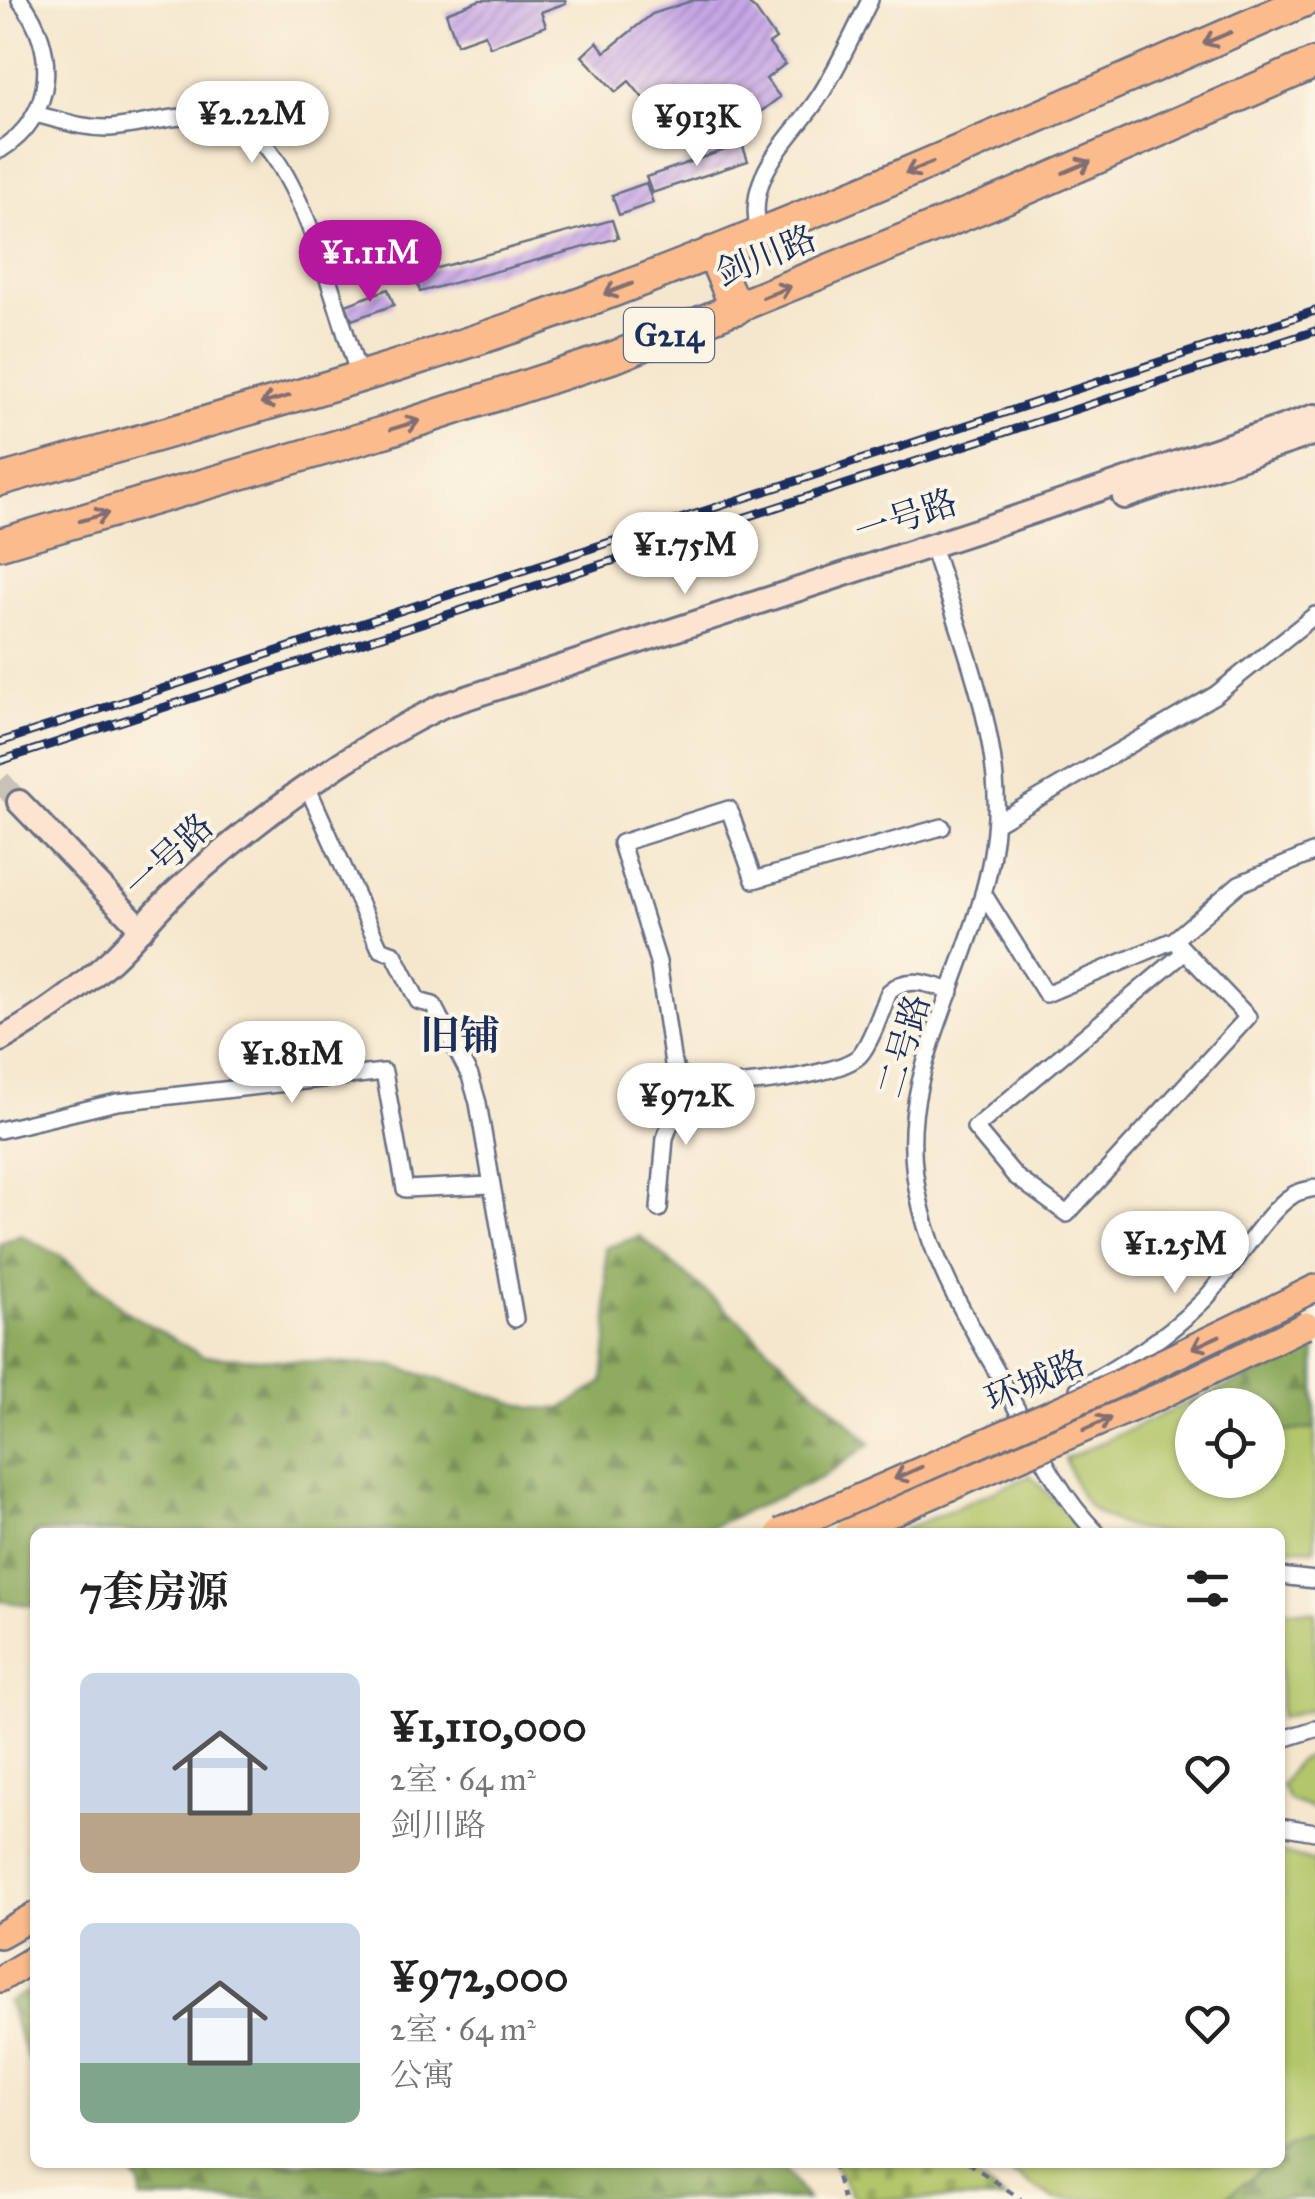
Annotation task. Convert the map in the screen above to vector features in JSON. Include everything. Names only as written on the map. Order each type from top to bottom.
[{"type":"highway","name":"剑川路","points":[[0,480],[359,375],[555,312],[1007,131],[1307,0]]},
{"type":"highway","name":"剑川路","points":[[0,544],[538,384],[1010,196],[1315,64]]},
{"type":"highway","points":[[712,252],[736,308]]},
{"type":"main road","name":"环城路","points":[[789,1528],[1117,1384],[1304,1294]]},
{"type":"main road","name":"环城路","points":[[857,1528],[1160,1396],[1311,1323]]},
{"type":"main road","points":[[0,1935],[30,1918]]},
{"type":"main road","points":[[0,1979],[30,1961]]},
{"type":"street","points":[[0,150],[20,134],[35,114],[45,88],[46,54],[38,28],[20,0]]},
{"type":"street","points":[[759,233],[756,203],[763,174],[820,96],[870,0]]},
{"type":"street","points":[[35,114],[111,128],[212,117],[231,121],[261,140],[283,170],[306,220],[359,375]]},
{"type":"street","name":"一号路","points":[[934,553],[1315,416]]},
{"type":"street","name":"一号路","points":[[0,1040],[70,994],[142,929],[176,891],[385,735],[464,697],[1315,433]]},
{"type":"street","name":"二号路","points":[[934,553],[994,755],[996,823],[983,894],[926,1062],[915,1108],[913,1151],[917,1186],[928,1235],[942,1270],[1066,1496],[1093,1528]]},
{"type":"street","points":[[996,823],[1215,695],[1315,615]]},
{"type":"street","points":[[310,793],[380,949],[394,954],[418,1001],[433,1005],[470,1076],[478,1102],[516,1319]]},
{"type":"street","points":[[20,802],[142,929]]},
{"type":"street","points":[[685,1084],[673,1064],[658,962],[622,843],[730,809],[754,880],[942,828]]},
{"type":"street","points":[[1180,946],[1248,1017],[1066,1214],[1015,1176],[975,1128],[1180,946],[1239,884],[1315,852]]},
{"type":"street","points":[[983,894],[1046,994],[1180,946]]},
{"type":"street","points":[[685,1084],[730,1086],[820,1072],[845,1064],[863,1052],[889,992],[896,986],[905,982],[930,984],[951,991]]},
{"type":"street","points":[[0,1130],[117,1102],[384,1072],[405,1189],[490,1185]]},
{"type":"street","points":[[658,1209],[665,1138],[685,1084]]},
{"type":"street","points":[[1021,1416],[1102,1376],[1160,1338],[1224,1279],[1280,1205],[1295,1194],[1315,1188]]},
{"type":"street","points":[[1285,1577],[1315,1580]]},
{"type":"street","points":[[1285,1738],[1315,1728]]},
{"type":"street","points":[[1285,1827],[1315,1832]]},
{"type":"path","points":[[835,2168],[843,2199]]},
{"type":"path","points":[[976,2168],[1021,2199]]},
{"type":"green space","points":[[20,1235],[61,1256],[127,1312],[203,1356],[394,1366],[532,1408],[561,1409],[603,1382],[608,1333],[605,1248],[640,1236],[741,1322],[871,1443],[823,1477],[709,1528],[30,1528],[30,1605],[0,1601],[0,1243]]},
{"type":"green space","points":[[1315,1349],[1315,1428],[1285,1432],[1285,1388],[1223,1388]]},
{"type":"green space","points":[[1175,1409],[1175,1498],[1285,1498],[1285,1432],[1315,1428],[1315,1549],[1285,1547],[1285,1528],[1124,1525],[1102,1516],[1085,1501],[1065,1459]]},
{"type":"green space","points":[[1030,1476],[1079,1528],[908,1528]]},
{"type":"green space","points":[[1285,1609],[1315,1612],[1315,1709],[1285,1717]]},
{"type":"green space","points":[[1315,1753],[1315,1810],[1289,1800],[1285,1793],[1285,1780],[1297,1762]]},
{"type":"green space","points":[[1285,1853],[1315,1862],[1315,2141],[1285,2151]]},
{"type":"green space","points":[[30,1990],[30,2061],[28,2059],[7,2002]]},
{"type":"green space","points":[[1315,2141],[1315,2199],[1224,2199],[1264,2168],[1285,2168],[1285,2151]]},
{"type":"green space","points":[[129,2168],[784,2168],[807,2199],[141,2199],[140,2184]]},
{"type":"green space","points":[[836,2168],[964,2168],[1005,2199],[855,2199]]},
{"type":"green space","points":[[1003,2168],[1264,2168],[1224,2199],[1054,2199]]},
{"type":"building","points":[[480,0],[566,3],[541,12],[546,26],[490,47],[485,34],[457,44],[446,13]]},
{"type":"building","points":[[694,0],[744,0],[776,39],[769,44],[785,64],[766,79],[780,97],[713,148],[688,115],[669,130],[629,81],[616,92],[582,56],[597,42],[605,52],[652,14]]},
{"type":"building","points":[[742,144],[748,161],[652,193],[646,177]]},
{"type":"building","points":[[646,183],[653,203],[619,215],[612,195]]},
{"type":"building","points":[[612,220],[618,238],[420,292],[415,274]]},
{"type":"building","points":[[388,289],[394,305],[352,320],[346,305]]},
{"type":"tunnel","points":[[0,781],[19,802]]},
{"type":"railway","points":[[0,742],[1315,311]]},
{"type":"railway","points":[[0,761],[1315,331]]},
{"type":"district","name":"旧铺","points":[[460,1035]]}]
